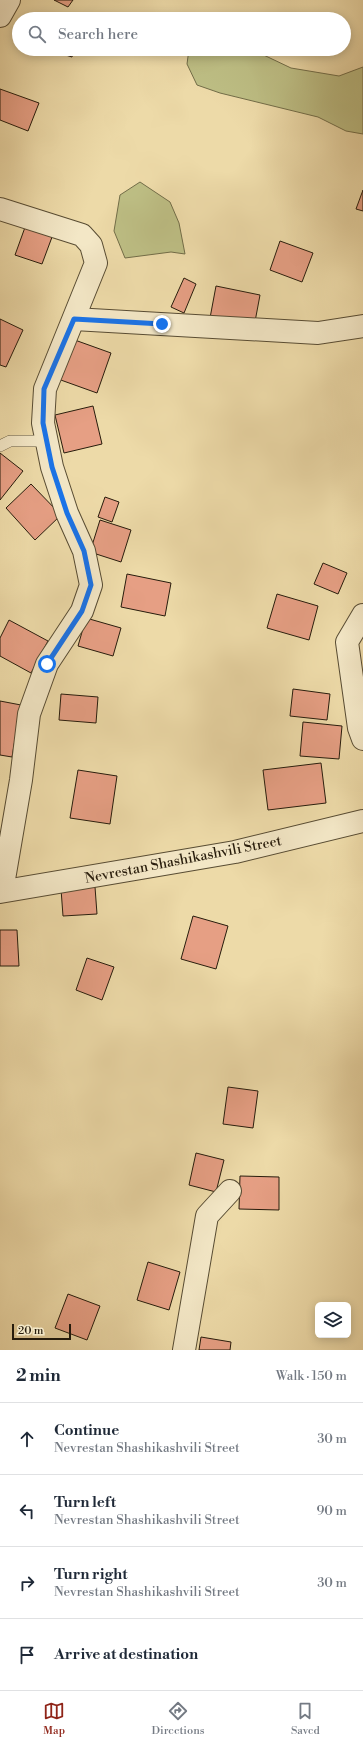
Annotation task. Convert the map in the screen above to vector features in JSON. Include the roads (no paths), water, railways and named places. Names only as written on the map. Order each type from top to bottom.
[{"type":"street","points":[[0,16],[9,0]]},
{"type":"street","name":"Nevrestan Shashikashvili Street","points":[[0,209],[82,235],[91,246],[96,263],[44,389],[43,423],[52,467],[67,513],[84,551],[91,585],[82,611],[47,664],[29,714],[21,780],[1,892],[234,852],[363,821]]},
{"type":"street","points":[[74,319],[318,333],[363,326]]},
{"type":"street","points":[[363,615],[348,642],[359,728],[363,739]]},
{"type":"street","points":[[184,1350],[208,1216],[230,1191]]},
{"type":"lane","points":[[0,446],[10,441],[47,441]]}]
